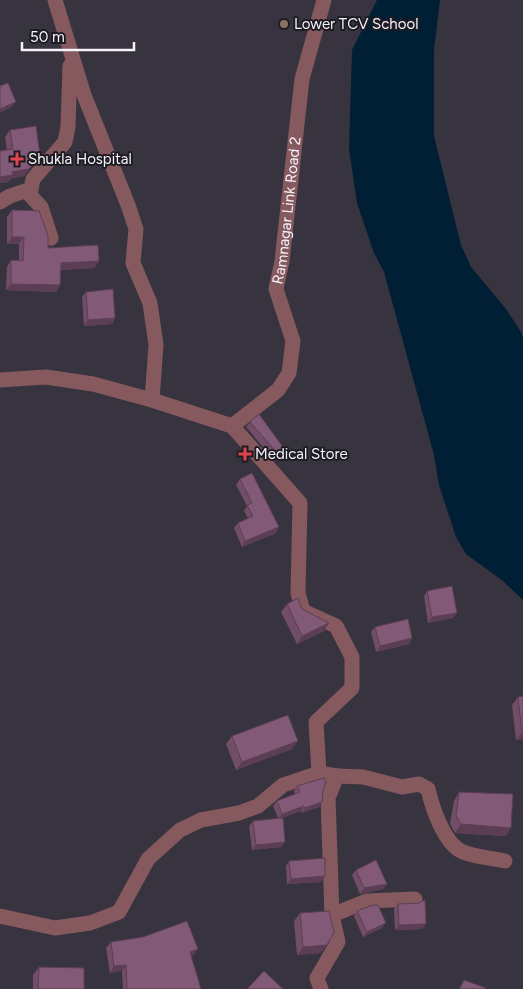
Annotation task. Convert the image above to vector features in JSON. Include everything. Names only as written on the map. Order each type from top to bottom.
[{"type":"street","points":[[55,0],[84,94],[136,229],[133,263],[150,303],[156,345],[152,400]]},
{"type":"street","name":"Ramnagar Link Road 2","points":[[232,426],[278,390],[289,373],[293,341],[276,289],[282,261],[302,79],[324,0]]},
{"type":"street","points":[[51,238],[41,208],[30,195],[33,179],[65,142],[68,127],[70,48]]},
{"type":"street","points":[[0,202],[10,196],[31,189]]},
{"type":"street","points":[[0,380],[46,376],[93,384],[152,400],[232,426],[300,503],[298,593],[304,611],[336,626],[352,656],[352,688],[316,722],[319,774]]},
{"type":"street","points":[[0,916],[55,928],[90,923],[119,912],[148,859],[180,830],[201,820],[239,813],[258,806],[283,786],[319,774],[363,777],[402,787],[419,784],[428,789],[433,810],[445,835],[461,852],[505,861]]},
{"type":"street","points":[[321,989],[317,978],[338,942],[332,915],[328,798],[336,776]]},
{"type":"street","points":[[332,915],[367,901],[415,899]]},
{"type":"water","points":[[377,0],[440,0],[434,50],[434,136],[461,245],[471,267],[506,309],[523,338],[523,600],[503,581],[466,554],[456,537],[439,485],[434,455],[384,272],[374,253],[357,203],[349,149],[352,50]]},
{"type":"building","points":[[8,83],[16,102],[0,109],[0,86]]},
{"type":"building","points":[[36,126],[40,155],[29,169],[12,172],[13,175],[0,177],[0,151],[13,149],[10,130]]},
{"type":"building","points":[[12,210],[39,211],[48,236],[48,248],[98,245],[99,261],[61,263],[60,285],[11,284],[11,260],[23,261],[24,237],[12,237]]},
{"type":"building","points":[[113,289],[115,318],[88,320],[86,292]]},
{"type":"building","points":[[259,414],[285,450],[278,454],[250,422]]},
{"type":"building","points":[[252,473],[279,527],[245,541],[238,523],[253,516],[247,505],[252,503],[240,479]]},
{"type":"building","points":[[452,586],[457,613],[432,617],[427,591]]},
{"type":"building","points":[[298,598],[302,609],[329,623],[302,636],[287,604]]},
{"type":"building","points":[[408,619],[412,638],[380,646],[375,627]]},
{"type":"building","points":[[523,696],[523,732],[522,732],[518,697]]},
{"type":"building","points":[[288,715],[298,741],[242,762],[232,736]]},
{"type":"building","points":[[324,778],[326,782],[322,802],[282,814],[277,801],[300,792],[297,786]]},
{"type":"building","points":[[459,792],[513,794],[511,828],[461,824],[456,816]]},
{"type":"building","points":[[283,818],[285,842],[256,845],[253,821]]},
{"type":"building","points":[[325,858],[325,876],[291,879],[289,861]]},
{"type":"building","points":[[376,860],[387,884],[364,888],[356,870]]},
{"type":"building","points":[[425,900],[426,924],[399,925],[398,904],[419,903]]},
{"type":"building","points":[[378,905],[386,923],[367,932],[357,911]]},
{"type":"building","points":[[329,911],[334,932],[327,945],[303,947],[300,913]]},
{"type":"building","points":[[187,921],[198,949],[190,952],[201,989],[127,989],[126,965],[114,966],[111,942],[143,937]]},
{"type":"building","points":[[39,967],[84,968],[84,989],[38,989]]},
{"type":"building","points":[[264,971],[283,989],[247,989]]},
{"type":"building","points":[[464,980],[486,988],[460,989]]},
{"type":"place","name":"Lower TCV School","points":[[284,24]]},
{"type":"place","name":"Shukla Hospital","points":[[17,159]]},
{"type":"place","name":"Medical Store","points":[[245,454]]}]
